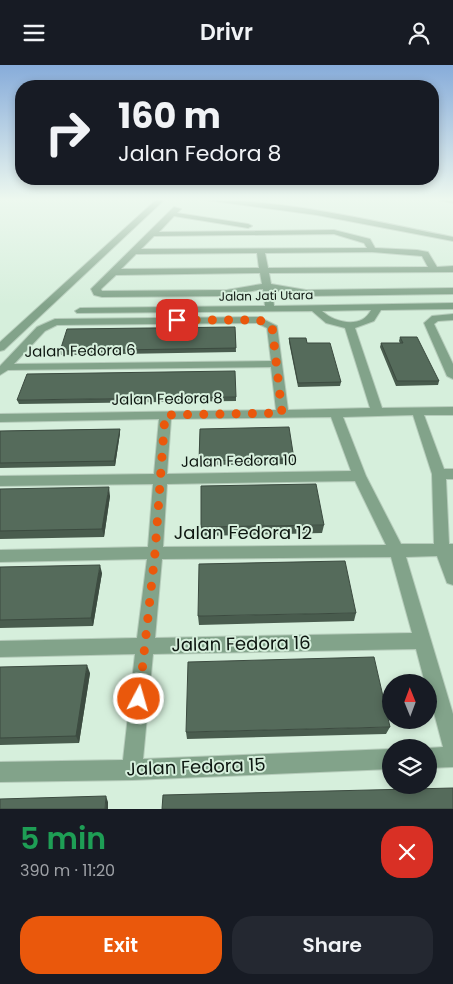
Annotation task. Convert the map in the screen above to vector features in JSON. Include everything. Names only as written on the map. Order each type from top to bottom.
[{"type":"street","points":[[0,348],[123,235]]},
{"type":"street","points":[[151,235],[96,289],[97,293],[102,295],[227,293],[266,286],[306,293],[453,291]]},
{"type":"street","points":[[344,235],[367,241],[372,250]]},
{"type":"street","points":[[431,235],[453,239]]},
{"type":"street","points":[[261,251],[270,308]]},
{"type":"street","points":[[134,252],[417,251],[425,254],[434,269]]},
{"type":"street","points":[[114,272],[453,269]]},
{"type":"street","name":"Jalan Jati Utara","points":[[80,311],[453,306]]},
{"type":"street","points":[[314,307],[329,321],[349,325],[369,321],[376,313],[377,307]]},
{"type":"street","points":[[453,317],[435,318],[429,323],[450,363],[453,376]]},
{"type":"street","points":[[2,369],[41,329],[55,322],[259,320],[272,326],[282,413]]},
{"type":"street","points":[[349,325],[377,412]]},
{"type":"street","name":"Jalan Fedora 6","points":[[2,369],[276,364]]},
{"type":"street","points":[[417,411],[446,474],[448,550],[453,578]]},
{"type":"street","name":"Jalan Fedora 8","points":[[0,418],[453,411]]},
{"type":"street","points":[[335,413],[360,476],[397,551],[453,747]]},
{"type":"street","points":[[132,770],[155,553],[165,415]]},
{"type":"street","name":"Jalan Fedora 10","points":[[0,481],[360,476]]},
{"type":"street","name":"Jalan Fedora 12","points":[[0,557],[155,553],[448,550]]},
{"type":"street","name":"Jalan Fedora 16","points":[[0,649],[422,641]]},
{"type":"street","points":[[437,758],[453,757]]},
{"type":"street","name":"Jalan Fedora 15","points":[[0,772],[132,770],[382,759]]},
{"type":"building","points":[[235,327],[236,348],[60,351],[67,329]]},
{"type":"building","points":[[400,337],[417,337],[439,381],[397,381],[381,343],[403,343]]},
{"type":"building","points":[[289,338],[306,338],[307,343],[330,343],[341,382],[298,383]]},
{"type":"building","points":[[235,371],[236,397],[17,400],[27,374]]},
{"type":"building","points":[[289,427],[294,459],[199,461],[200,429]]},
{"type":"building","points":[[120,429],[114,461],[0,463],[0,431]]},
{"type":"building","points":[[316,484],[324,525],[201,527],[201,486]]},
{"type":"building","points":[[109,487],[102,529],[0,531],[0,489]]},
{"type":"building","points":[[345,561],[356,613],[198,616],[199,564]]},
{"type":"building","points":[[100,565],[91,618],[0,620],[0,567]]},
{"type":"building","points":[[374,657],[382,692],[382,727],[186,732],[188,662]]},
{"type":"building","points":[[87,665],[76,736],[0,738],[0,667]]},
{"type":"building","points":[[437,788],[453,788],[453,809],[162,809],[163,795],[382,790],[382,794],[437,794]]},
{"type":"building","points":[[106,796],[105,809],[0,809],[0,799]]},
{"type":"route","points":[[139,699],[155,553],[165,415],[282,413],[272,326],[259,320],[177,320]]}]
